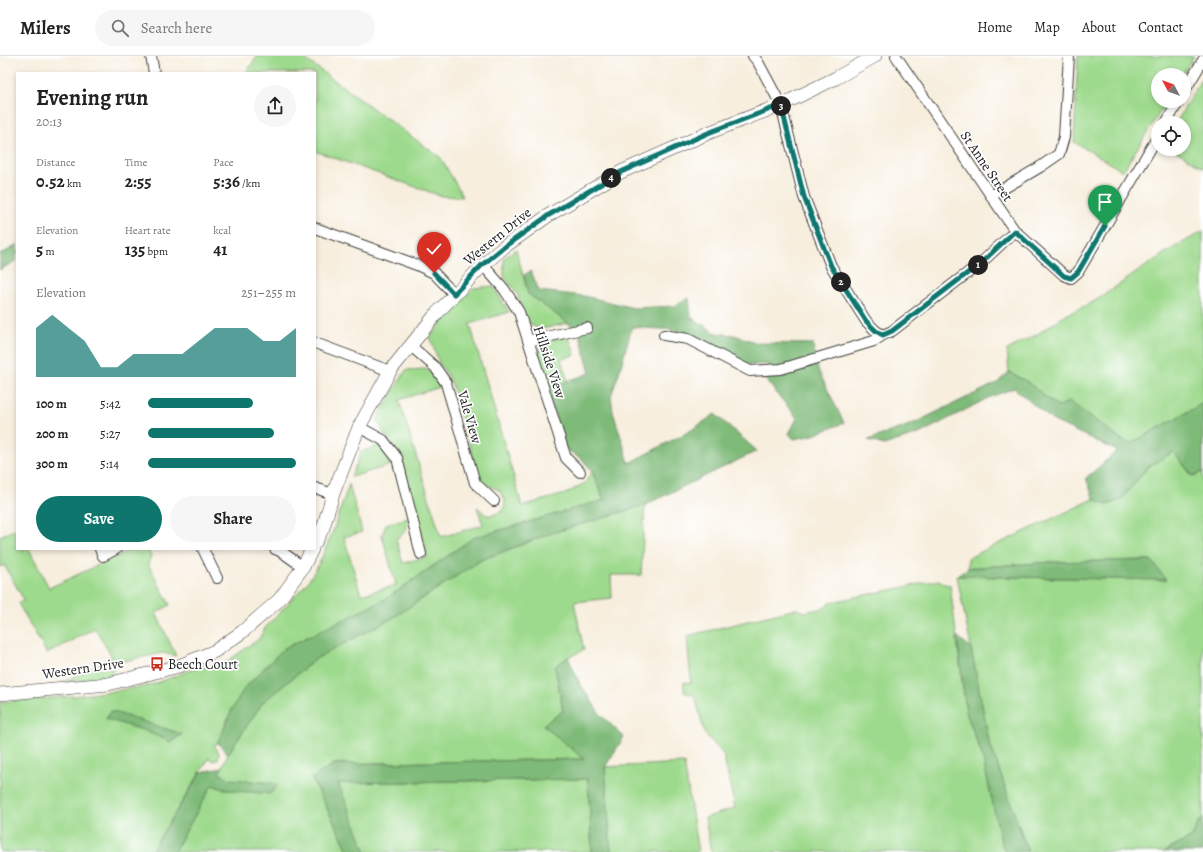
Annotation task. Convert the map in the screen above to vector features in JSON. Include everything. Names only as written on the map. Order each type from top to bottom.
[{"type":"street","points":[[151,56],[154,72]]},
{"type":"street","points":[[753,56],[758,62],[781,105],[804,197],[831,266],[866,321],[876,331],[883,335]]},
{"type":"street","name":"Western Drive","points":[[316,541],[323,528],[333,494],[359,427],[390,371],[454,294],[482,265],[504,247],[549,215],[621,172],[708,133],[781,105],[836,78],[875,56]]},
{"type":"street","name":"St Anne Street","points":[[896,56],[1015,231],[1064,276],[1071,278],[1078,272],[1151,148]]},
{"type":"street","points":[[991,196],[1059,154],[1064,137],[1069,56]]},
{"type":"street","points":[[1191,80],[1203,60]]},
{"type":"street","points":[[316,228],[417,265],[434,273],[454,294]]},
{"type":"street","points":[[664,335],[688,339],[750,371],[781,368],[874,341],[892,331],[982,262],[1015,231]]},
{"type":"street","name":"Hillside View","points":[[482,265],[504,289],[520,312],[566,458],[580,472]]},
{"type":"street","points":[[528,341],[587,328]]},
{"type":"street","points":[[316,343],[390,371]]},
{"type":"street","name":"Vale View","points":[[411,346],[436,367],[446,383],[475,483],[494,501]]},
{"type":"street","points":[[359,427],[383,440],[397,458],[421,554]]},
{"type":"street","points":[[316,488],[333,494]]},
{"type":"street","points":[[100,550],[103,556],[114,550]]},
{"type":"street","points":[[203,550],[217,578]]},
{"type":"street","points":[[277,550],[303,567]]},
{"type":"street","name":"Western Drive","points":[[0,694],[108,684],[179,666],[215,651],[242,632],[279,600],[303,567],[312,550]]},
{"type":"green space","points":[[257,56],[301,56],[441,158],[463,197],[441,196],[316,151],[316,72],[247,72]]},
{"type":"green space","points":[[1078,56],[1194,56],[1186,68],[1151,68],[1151,108],[1163,108],[1158,116],[1151,116],[1151,126],[1123,171],[1074,142]]},
{"type":"green space","points":[[1203,76],[1203,168],[1184,156],[1191,156],[1191,116],[1180,116],[1185,108],[1191,108],[1191,97]]},
{"type":"green space","points":[[1203,231],[1203,403],[1130,444],[1058,407],[1026,381],[1009,372],[1007,350],[1036,335],[1064,316],[1095,301],[1165,253]]},
{"type":"green space","points":[[16,245],[15,261],[0,270],[0,254]]},
{"type":"green space","points":[[516,249],[528,294],[568,323],[542,329],[535,327],[526,321],[517,293],[504,277],[504,258]]},
{"type":"green space","points":[[531,271],[539,291],[584,296],[634,308],[675,306],[689,298],[691,317],[716,333],[734,335],[758,343],[813,344],[818,370],[844,423],[813,435],[794,439],[789,434],[797,418],[765,379],[768,364],[749,365],[709,344],[675,330],[632,327],[611,396],[613,412],[629,463],[690,431],[715,414],[757,451],[645,505],[549,534],[481,560],[394,617],[317,658],[263,702],[228,754],[218,743],[232,709],[244,689],[283,649],[386,599],[473,538],[604,500],[592,471],[582,459],[565,449],[547,389],[590,373],[580,336],[568,323],[528,294],[524,275]]},
{"type":"green space","points":[[493,286],[509,312],[470,324],[522,506],[565,494],[585,483],[592,471],[604,500],[473,538],[386,599],[283,649],[244,689],[232,709],[218,743],[214,745],[219,753],[218,759],[213,761],[209,758],[151,852],[0,852],[0,702],[73,696],[146,686],[191,670],[210,666],[219,667],[259,639],[265,628],[308,582],[320,562],[333,531],[349,484],[362,532],[344,537],[361,595],[396,585],[382,536],[386,524],[408,518],[405,531],[396,539],[403,563],[427,557],[400,454],[384,434],[377,419],[406,370],[426,369],[435,376],[440,387],[399,400],[441,537],[483,525],[477,507],[486,515],[493,515],[504,510],[505,499],[499,490],[484,484],[479,478],[452,384],[439,363],[430,337],[456,305],[474,288]],"holes":[[[106,718],[182,734],[171,742],[146,731]]]},
{"type":"green space","points":[[567,337],[570,340],[575,355],[561,359],[568,381],[547,389],[539,362],[539,349],[542,344],[548,340]]},
{"type":"green space","points":[[1009,372],[1026,381],[1058,407],[1069,401],[1119,438],[1130,444],[1203,403],[1203,472],[1193,476],[1173,452],[1147,468],[1121,500],[1107,505],[1094,499],[1086,478],[1117,451],[1052,420],[1014,388],[988,398],[921,433],[884,445],[868,440],[912,424],[997,383]]},
{"type":"green space","points":[[378,446],[385,452],[392,465],[351,477],[361,452]]},
{"type":"green space","points":[[1173,451],[1192,476],[1203,472],[1203,820],[1199,822],[1192,837],[1164,852],[1028,852],[989,741],[957,576],[1166,580],[1151,560],[1052,562],[968,568],[968,558],[1094,499],[1107,505],[1121,500],[1147,468]]},
{"type":"green space","points":[[645,505],[641,575],[611,575],[612,598],[574,602],[584,650],[568,657],[555,667],[563,711],[543,725],[585,759],[334,764],[312,779],[349,852],[174,852],[212,785],[227,790],[272,783],[229,779],[219,773],[228,754],[263,702],[317,658],[394,617],[481,560],[549,534]]},
{"type":"green space","points":[[16,529],[16,550],[30,550],[49,588],[130,550],[148,550],[151,556],[148,564],[170,605],[156,613],[176,656],[163,653],[115,663],[112,673],[104,678],[64,682],[112,657],[95,628],[47,654],[18,603],[24,600],[4,565],[0,567],[0,536]]},
{"type":"green space","points":[[1151,560],[1166,580],[957,576],[968,568],[1052,562]]},
{"type":"green space","points":[[939,580],[944,584],[950,585],[966,712],[982,755],[1001,841],[1005,852],[711,852],[705,818],[735,808],[723,754],[705,734],[695,696],[684,692],[684,682],[691,683],[687,636],[796,609],[805,612],[824,608],[831,602]]},
{"type":"green space","points":[[957,636],[971,648],[989,741],[1028,852],[1005,852],[1001,841],[982,755],[966,712]]},
{"type":"green space","points":[[568,657],[579,682],[600,714],[624,737],[605,767],[611,852],[592,852],[588,779],[338,783],[366,852],[349,852],[312,778],[334,764],[584,759],[543,725],[563,711],[555,667]]},
{"type":"green space","points":[[111,711],[182,734],[171,742],[146,731],[106,719]]},
{"type":"green space","points":[[684,763],[698,852],[611,852],[605,767]]},
{"type":"green space","points":[[222,768],[219,773],[229,779],[272,783],[278,785],[270,794],[227,790],[212,785],[174,852],[151,852],[201,772]]},
{"type":"green space","points":[[588,779],[592,852],[366,852],[337,783]]},
{"type":"green space","points":[[1203,820],[1203,852],[1164,852],[1192,837],[1199,822]]},
{"type":"place","name":"Beech Court","points":[[157,664]]},
{"type":"route","points":[[434,273],[454,294],[482,265],[504,247],[549,215],[621,172],[708,133],[781,105],[804,197],[831,266],[866,321],[876,331],[883,335],[892,331],[982,262],[1015,231],[1064,276],[1071,278],[1078,272],[1105,226]]}]
